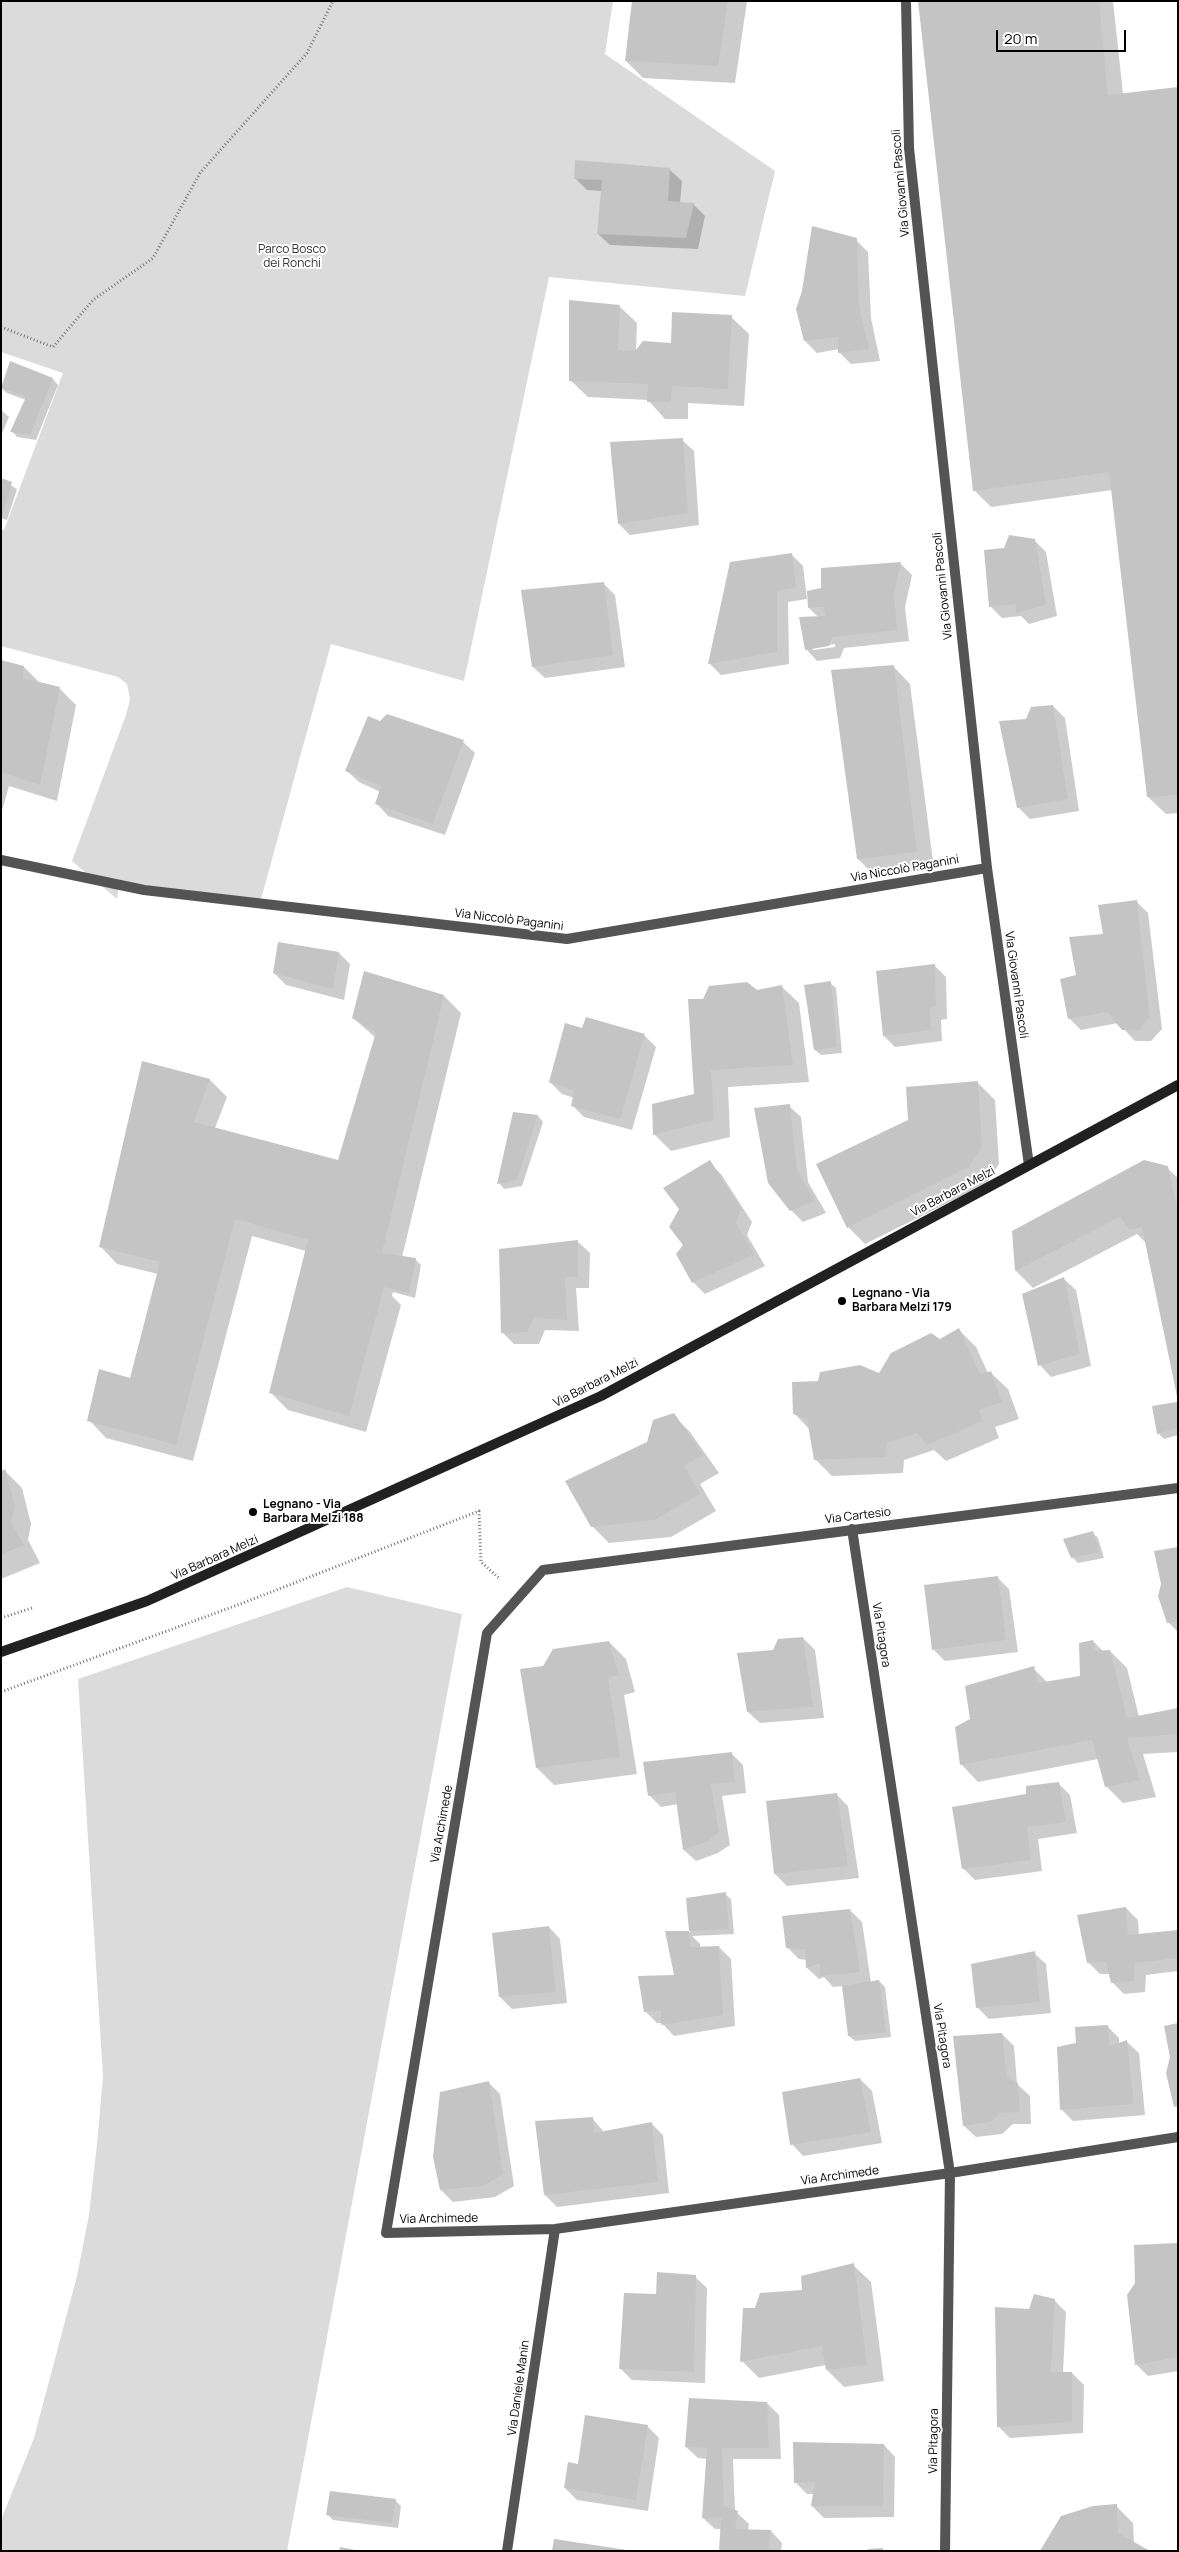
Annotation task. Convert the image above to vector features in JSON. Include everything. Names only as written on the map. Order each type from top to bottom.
[{"type":"street","name":"Via Giovanni Pascoli","points":[[906,1],[909,148],[987,868],[1029,1165]]},
{"type":"street","name":"Via Niccolò Paganini","points":[[1,860],[144,890],[567,939],[987,868]]},
{"type":"street","name":"Via Barbara Melzi","points":[[1,1652],[147,1601],[601,1396],[1178,1085]]},
{"type":"street","name":"Via Cartesio","points":[[543,1570],[1178,1488]]},
{"type":"street","name":"Via Pitagora","points":[[852,1529],[950,2173],[945,2551]]},
{"type":"street","name":"Via Archimede","points":[[543,1570],[487,1633],[386,2233],[555,2229],[950,2173],[1178,2137]]},
{"type":"street","name":"Via Daniele Manin","points":[[507,2551],[555,2229]]},
{"type":"path","points":[[1,327],[53,347],[93,300],[153,258],[200,173],[308,53],[333,1]]},
{"type":"path","points":[[1,1692],[243,1603],[479,1511],[482,1562],[519,1597]]},
{"type":"green space","name":"Parco Bosco dei Ronchi","points":[[1,1],[613,1],[605,54],[775,171],[745,296],[549,277],[464,681],[331,644],[260,903],[119,887],[117,899],[72,861],[126,715],[130,699],[127,684],[118,677],[1,646],[1,530],[4,530],[63,373],[1,352]]},
{"type":"green space","points":[[347,1587],[462,1614],[287,2551],[1,2551],[1,2520],[34,2438],[77,2276],[89,2215],[103,2077],[78,1679]]},
{"type":"building","points":[[632,1],[728,1],[718,66],[625,61]]},
{"type":"building","points":[[918,1],[1099,1],[1108,95],[1178,87],[1178,795],[1147,797],[1109,472],[973,491]]},
{"type":"building","points":[[575,160],[670,168],[668,201],[694,203],[686,238],[597,234],[602,180],[574,179]]},
{"type":"building","points":[[812,226],[857,238],[859,305],[869,349],[838,353],[838,337],[804,341],[796,309],[802,291]]},
{"type":"building","points":[[569,300],[620,305],[618,350],[635,351],[643,341],[671,343],[672,312],[732,315],[728,389],[672,386],[671,402],[647,402],[648,384],[569,381]]},
{"type":"building","points":[[10,361],[53,378],[30,435],[10,432],[26,397],[1,388]]},
{"type":"building","points":[[683,438],[688,513],[618,524],[610,442]]},
{"type":"building","points":[[1,478],[12,482],[2,515],[1,515]]},
{"type":"building","points":[[1009,535],[1035,539],[1046,605],[1016,613],[1016,604],[989,607],[984,550],[1004,548]]},
{"type":"building","points":[[792,553],[796,587],[777,591],[777,652],[708,664],[730,562]]},
{"type":"building","points":[[901,562],[894,595],[897,630],[833,637],[829,646],[805,650],[799,617],[825,616],[824,607],[808,608],[807,591],[821,588],[821,568]]},
{"type":"building","points":[[604,582],[613,655],[532,667],[521,590]]},
{"type":"building","points":[[1,660],[24,666],[23,678],[60,687],[40,785],[1,772]]},
{"type":"building","points":[[894,665],[917,852],[857,859],[831,670]]},
{"type":"building","points":[[1053,705],[1068,799],[1017,808],[999,721],[1026,719],[1031,707]]},
{"type":"building","points":[[387,714],[464,740],[433,824],[375,804],[381,786],[345,771],[368,716],[380,721]]},
{"type":"building","points":[[1137,900],[1150,1017],[1139,1030],[1122,1030],[1107,1012],[1068,1019],[1060,979],[1076,975],[1069,937],[1103,934],[1098,905]]},
{"type":"building","points":[[278,942],[339,952],[333,989],[273,973]]},
{"type":"building","points":[[935,964],[936,1007],[930,1008],[931,1030],[883,1036],[876,971]]},
{"type":"building","points":[[364,971],[444,995],[382,1253],[416,1258],[409,1293],[384,1287],[349,1416],[269,1393],[308,1240],[235,1219],[176,1445],[87,1421],[99,1369],[130,1378],[160,1262],[99,1247],[142,1061],[210,1079],[194,1122],[338,1160],[376,1032],[352,1018]]},
{"type":"building","points":[[831,981],[837,1047],[814,1050],[804,985]]},
{"type":"building","points":[[747,982],[757,990],[782,985],[793,1065],[711,1070],[714,1120],[653,1135],[652,1104],[694,1094],[688,999],[703,999],[709,986]]},
{"type":"building","points":[[586,1017],[645,1034],[620,1119],[571,1106],[574,1091],[549,1082],[565,1023],[582,1028]]},
{"type":"building","points":[[978,1081],[982,1146],[969,1167],[847,1228],[816,1164],[908,1120],[906,1087]]},
{"type":"building","points":[[790,1104],[797,1169],[815,1201],[790,1211],[768,1183],[754,1108]]},
{"type":"building","points":[[513,1112],[538,1115],[517,1180],[497,1184]]},
{"type":"building","points":[[710,1160],[741,1209],[736,1223],[754,1254],[692,1283],[676,1254],[683,1245],[669,1227],[679,1209],[663,1188]]},
{"type":"building","points":[[1144,1160],[1168,1166],[1178,1212],[1178,1401],[1142,1227],[1130,1230],[1120,1217],[1015,1271],[1012,1231]]},
{"type":"building","points":[[578,1240],[578,1277],[565,1277],[567,1320],[534,1318],[527,1332],[501,1333],[499,1249]]},
{"type":"building","points":[[1064,1277],[1080,1354],[1038,1366],[1022,1294]]},
{"type":"building","points":[[959,1328],[980,1374],[991,1371],[1002,1402],[979,1410],[982,1421],[927,1445],[917,1433],[887,1443],[886,1457],[814,1460],[807,1419],[793,1414],[792,1382],[818,1381],[820,1372],[860,1365],[879,1373],[891,1353],[931,1333],[940,1339]]},
{"type":"building","points":[[1177,1402],[1178,1428],[1157,1434],[1152,1406]]},
{"type":"building","points":[[674,1413],[703,1455],[684,1466],[700,1494],[654,1520],[591,1527],[565,1481],[647,1442],[653,1420]]},
{"type":"building","points":[[5,1469],[15,1506],[11,1522],[24,1545],[1,1555],[1,1471]]},
{"type":"building","points":[[1093,1531],[1100,1552],[1071,1558],[1063,1539]]},
{"type":"building","points":[[1178,1547],[1178,1621],[1167,1623],[1158,1596],[1161,1584],[1154,1551]]},
{"type":"building","points":[[998,1576],[1006,1640],[932,1650],[924,1585]]},
{"type":"building","points":[[803,1637],[813,1707],[747,1712],[737,1653],[773,1650],[778,1639]]},
{"type":"building","points":[[1093,1640],[1095,1651],[1110,1650],[1127,1718],[1178,1708],[1178,1734],[1127,1738],[1140,1780],[1105,1787],[1092,1740],[960,1765],[955,1727],[970,1719],[965,1686],[1034,1666],[1038,1683],[1080,1676],[1079,1643]]},
{"type":"building","points":[[609,1641],[619,1675],[608,1678],[620,1757],[536,1768],[520,1669],[543,1666],[553,1649]]},
{"type":"building","points":[[732,1752],[735,1782],[711,1784],[719,1833],[706,1842],[683,1850],[675,1792],[648,1796],[643,1762]]},
{"type":"building","points":[[1059,1782],[1066,1822],[1027,1827],[1031,1860],[962,1869],[952,1807],[1026,1794],[1026,1786]]},
{"type":"building","points":[[837,1793],[848,1866],[774,1874],[766,1801]]},
{"type":"building","points":[[726,1892],[729,1929],[689,1931],[686,1898]]},
{"type":"building","points":[[1126,1907],[1128,1935],[1178,1930],[1178,1958],[1135,1963],[1134,1981],[1111,1983],[1106,1962],[1087,1963],[1077,1915]]},
{"type":"building","points":[[850,1909],[860,1972],[820,1976],[820,1963],[806,1968],[805,1949],[786,1948],[782,1916]]},
{"type":"building","points":[[549,1926],[556,1992],[499,1997],[492,1933]]},
{"type":"building","points":[[665,1931],[689,1931],[690,1947],[719,1946],[723,2015],[661,2025],[661,2011],[644,2012],[638,1976],[674,1975]]},
{"type":"building","points":[[1035,1951],[1040,2002],[976,2008],[971,1964]]},
{"type":"building","points":[[879,1980],[886,2032],[848,2036],[842,1986]]},
{"type":"building","points":[[1178,2023],[1178,2106],[1174,2107],[1166,2073],[1170,2057],[1164,2026]]},
{"type":"building","points":[[1108,2025],[1110,2046],[1127,2040],[1134,2104],[1060,2110],[1057,2047],[1076,2043],[1075,2027]]},
{"type":"building","points":[[1002,2033],[1007,2078],[1018,2083],[1020,2112],[1001,2113],[990,2122],[963,2126],[953,2036]]},
{"type":"building","points":[[860,2078],[871,2132],[790,2145],[782,2092]]},
{"type":"building","points":[[489,2081],[503,2174],[483,2186],[440,2190],[433,2157],[440,2092]]},
{"type":"building","points":[[593,2117],[594,2133],[652,2122],[658,2182],[544,2195],[535,2121]]},
{"type":"building","points":[[1178,2243],[1178,2357],[1135,2365],[1127,2295],[1135,2283],[1134,2245]]},
{"type":"building","points":[[854,2263],[867,2365],[826,2370],[822,2346],[740,2362],[743,2308],[755,2308],[760,2293],[802,2290],[801,2276]]},
{"type":"building","points":[[657,2272],[696,2275],[694,2372],[619,2369],[624,2293],[656,2294]]},
{"type":"building","points":[[1034,2294],[1055,2299],[1051,2372],[1072,2372],[1072,2422],[997,2427],[995,2307],[1029,2309]]},
{"type":"building","points":[[689,2398],[767,2402],[769,2448],[722,2448],[724,2506],[738,2511],[735,2529],[771,2530],[769,2551],[719,2551],[721,2518],[702,2518],[707,2448],[685,2447]]},
{"type":"building","points":[[585,2415],[648,2425],[636,2500],[564,2488],[568,2462],[578,2464]]},
{"type":"building","points":[[793,2442],[884,2444],[883,2506],[811,2506],[815,2482],[794,2483]]},
{"type":"building","points":[[330,2491],[396,2499],[392,2523],[326,2515]]},
{"type":"building","points":[[1117,2504],[1118,2533],[1150,2551],[1040,2551],[1061,2516],[1093,2506]]},
{"type":"building","points":[[554,2539],[627,2550],[627,2551],[552,2551]]},
{"type":"building","points":[[340,2547],[356,2550],[356,2551],[339,2551]]},
{"type":"building","points":[[883,2548],[883,2551],[868,2551],[868,2549]]},
{"type":"place","name":"Legnano - Via Barbara Melzi 179","points":[[842,1301]]},
{"type":"place","name":"Legnano - Via Barbara Melzi 188","points":[[253,1512]]}]
